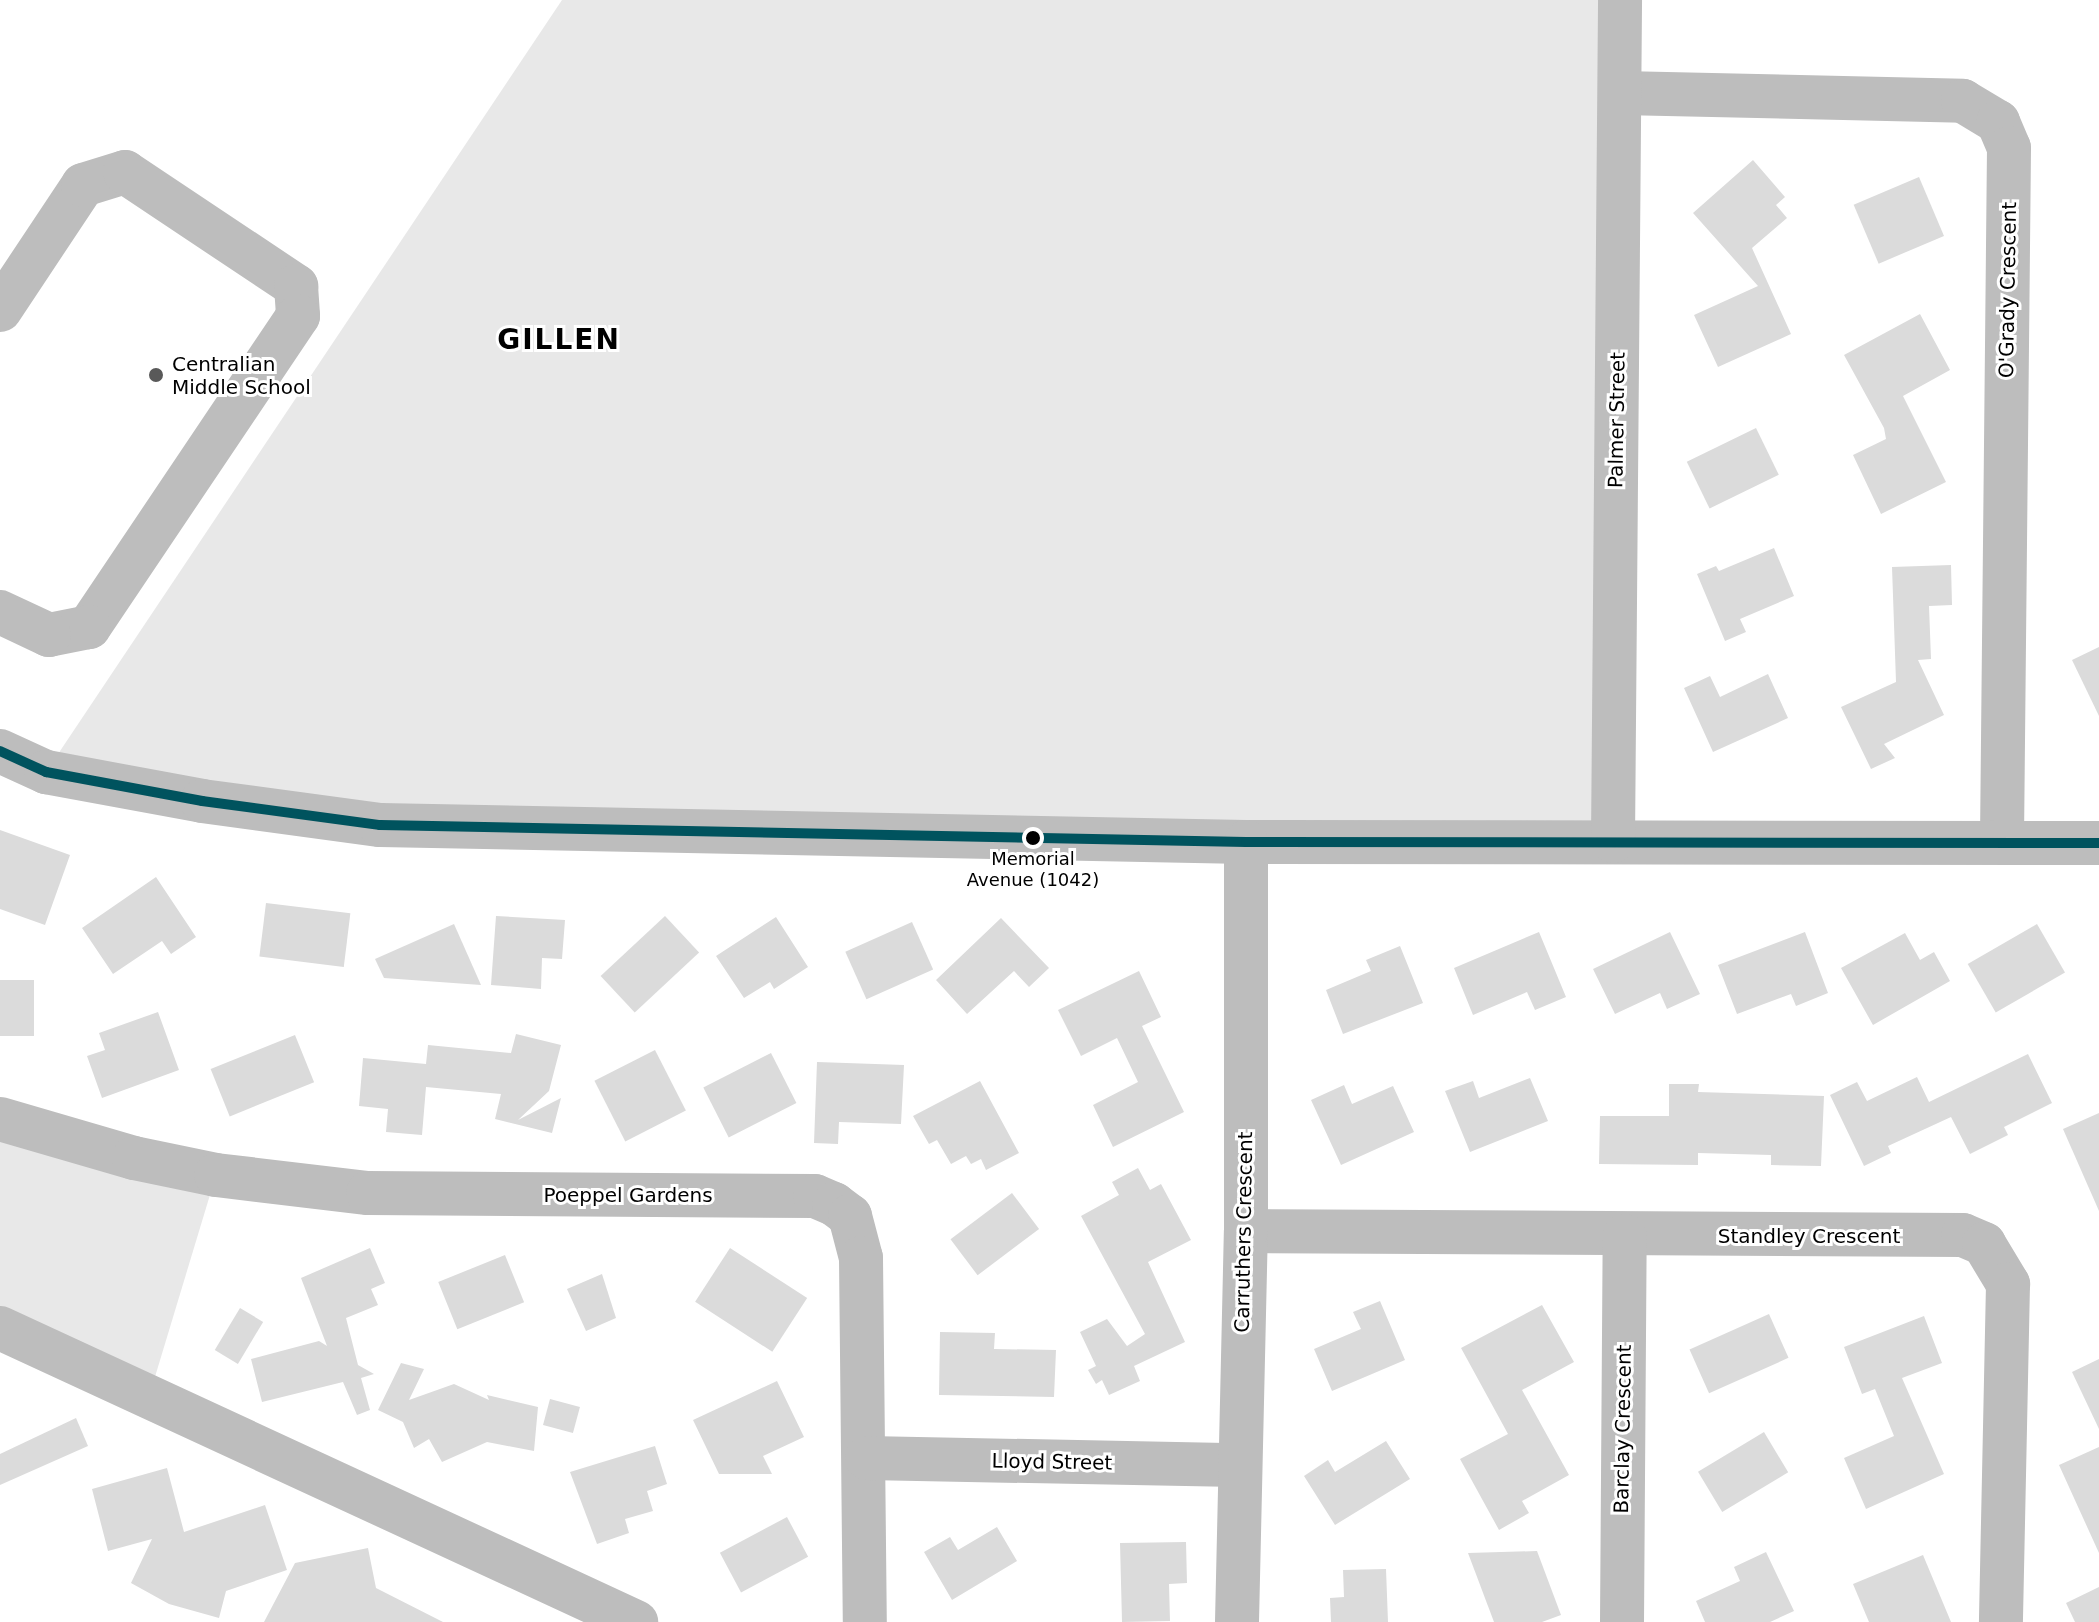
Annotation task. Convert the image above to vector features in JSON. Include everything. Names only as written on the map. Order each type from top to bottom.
[{"type":"street","name":"Palmer Street","points":[[1613,841],[1620,0]]},
{"type":"street","name":"O'Grady Crescent","points":[[1621,93],[1963,101],[1998,122],[2009,148],[2002,843]]},
{"type":"street","points":[[0,310],[83,185],[125,172],[296,286],[298,316],[89,627],[49,635],[0,612]]},
{"type":"street","points":[[0,751],[46,772],[202,801],[380,825],[1246,842],[2099,843]]},
{"type":"street","name":"Carruthers Crescent","points":[[1237,1622],[1238,1465],[1246,1231],[1246,842]]},
{"type":"street","name":"Poeppel Gardens","points":[[0,1119],[161,1164],[368,1193],[815,1196],[850,1216],[858,1233],[867,1458],[865,1622]]},
{"type":"street","name":"Standley Crescent","points":[[1246,1231],[1625,1236],[1963,1235],[1984,1244],[2008,1284],[2001,1622]]},
{"type":"street","name":"Barclay Crescent","points":[[1622,1622],[1625,1236]]},
{"type":"street","points":[[0,1328],[636,1622]]},
{"type":"street","name":"Lloyd Street","points":[[867,1458],[1238,1465]]},
{"type":"shaded area","points":[[562,0],[1620,0],[1613,841],[381,825],[46,772]]},
{"type":"shaded area","points":[[0,1119],[216,1175],[148,1400],[0,1328]]},
{"type":"building","points":[[1753,160],[1785,197],[1776,205],[1787,218],[1752,248],[1791,334],[1718,367],[1694,315],[1758,286],[1693,213]]},
{"type":"building","points":[[1919,177],[1944,236],[1879,264],[1854,205]]},
{"type":"building","points":[[1920,314],[1950,370],[1903,396],[1946,482],[1881,514],[1853,455],[1886,439],[1884,428],[1844,355]]},
{"type":"building","points":[[1756,428],[1779,475],[1710,508],[1687,462]]},
{"type":"building","points":[[1774,548],[1794,596],[1740,619],[1746,632],[1725,641],[1697,574],[1716,566],[1719,571]]},
{"type":"building","points":[[1951,565],[1952,605],[1929,606],[1931,659],[1918,660],[1944,715],[1884,744],[1895,758],[1871,769],[1841,707],[1896,682],[1892,567]]},
{"type":"building","points":[[2099,647],[2099,716],[2072,660]]},
{"type":"building","points":[[1768,674],[1788,718],[1713,752],[1684,688],[1710,676],[1720,697]]},
{"type":"building","points":[[0,830],[70,855],[45,925],[0,909]]},
{"type":"building","points":[[156,877],[196,937],[171,954],[162,941],[113,974],[82,928]]},
{"type":"building","points":[[266,903],[350,913],[344,967],[259,957]]},
{"type":"building","points":[[496,916],[565,920],[562,959],[542,958],[541,989],[491,985]]},
{"type":"building","points":[[665,916],[699,953],[635,1013],[601,976]]},
{"type":"building","points":[[776,917],[808,967],[774,989],[770,982],[744,998],[716,956]]},
{"type":"building","points":[[1001,918],[1049,968],[1029,987],[1014,971],[967,1014],[936,980]]},
{"type":"building","points":[[912,922],[933,970],[866,999],[845,952]]},
{"type":"building","points":[[454,924],[481,985],[384,978],[375,959]]},
{"type":"building","points":[[2037,924],[2065,972],[1996,1012],[1968,964]]},
{"type":"building","points":[[1539,932],[1566,997],[1535,1010],[1527,992],[1473,1015],[1454,968]]},
{"type":"building","points":[[1670,932],[1700,994],[1667,1009],[1660,993],[1615,1014],[1593,969]]},
{"type":"building","points":[[1805,932],[1828,993],[1796,1006],[1791,994],[1737,1014],[1718,965]]},
{"type":"building","points":[[1905,933],[1920,960],[1934,952],[1950,981],[1873,1025],[1841,968]]},
{"type":"building","points":[[1400,946],[1423,1003],[1343,1034],[1326,990],[1371,971],[1366,960]]},
{"type":"building","points":[[1139,971],[1161,1017],[1142,1026],[1184,1112],[1113,1147],[1093,1105],[1138,1082],[1117,1038],[1081,1056],[1058,1010]]},
{"type":"building","points":[[0,980],[34,980],[34,1036],[0,1036]]},
{"type":"building","points":[[158,1012],[179,1070],[102,1098],[87,1056],[105,1050],[99,1033]]},
{"type":"building","points":[[516,1034],[561,1045],[549,1091],[518,1120],[561,1098],[552,1133],[495,1119],[501,1094],[426,1087],[422,1135],[386,1132],[388,1109],[359,1106],[363,1058],[426,1064],[428,1045],[511,1053]]},
{"type":"building","points":[[295,1035],[314,1082],[230,1116],[211,1069]]},
{"type":"building","points":[[655,1050],[686,1111],[625,1141],[594,1081]]},
{"type":"building","points":[[771,1053],[796,1103],[729,1137],[703,1088]]},
{"type":"building","points":[[2028,1054],[2052,1103],[2004,1127],[2008,1135],[1970,1154],[1951,1117],[1888,1146],[1891,1153],[1864,1166],[1830,1095],[1857,1082],[1867,1101],[1917,1077],[1929,1102]]},
{"type":"building","points":[[817,1062],[904,1065],[901,1124],[839,1122],[838,1144],[814,1143]]},
{"type":"building","points":[[1530,1078],[1548,1121],[1470,1152],[1445,1091],[1473,1081],[1479,1098]]},
{"type":"building","points":[[980,1081],[1019,1153],[986,1170],[981,1159],[971,1164],[966,1156],[951,1164],[937,1140],[929,1144],[913,1116]]},
{"type":"building","points":[[1669,1084],[1699,1084],[1698,1092],[1824,1096],[1821,1166],[1771,1165],[1771,1155],[1698,1153],[1698,1165],[1599,1164],[1600,1116],[1669,1116]]},
{"type":"building","points":[[1344,1085],[1352,1104],[1393,1086],[1414,1132],[1341,1165],[1311,1100]]},
{"type":"building","points":[[2099,1113],[2099,1211],[2063,1129]]},
{"type":"building","points":[[1138,1168],[1150,1190],[1161,1184],[1191,1240],[1148,1262],[1185,1342],[1134,1366],[1140,1381],[1109,1395],[1102,1380],[1096,1384],[1088,1370],[1096,1366],[1080,1332],[1107,1319],[1127,1346],[1145,1334],[1081,1216],[1119,1195],[1112,1182]]},
{"type":"building","points":[[1012,1193],[1039,1229],[978,1275],[951,1239]]},
{"type":"building","points":[[370,1248],[385,1283],[371,1289],[378,1305],[346,1318],[358,1365],[374,1374],[361,1378],[370,1410],[357,1415],[343,1382],[262,1402],[251,1359],[319,1341],[327,1346],[301,1278]]},
{"type":"building","points":[[730,1248],[807,1298],[772,1352],[695,1302]]},
{"type":"building","points":[[505,1255],[524,1302],[457,1329],[438,1282]]},
{"type":"building","points":[[602,1274],[616,1318],[586,1331],[567,1289]]},
{"type":"building","points":[[1380,1301],[1405,1360],[1332,1391],[1314,1349],[1361,1329],[1353,1312]]},
{"type":"building","points":[[1542,1305],[1574,1362],[1522,1390],[1569,1475],[1522,1501],[1529,1513],[1499,1530],[1460,1459],[1508,1434],[1461,1348]]},
{"type":"building","points":[[240,1308],[263,1322],[238,1364],[215,1350]]},
{"type":"building","points":[[1769,1314],[1789,1358],[1709,1393],[1690,1349]]},
{"type":"building","points":[[1924,1316],[1942,1363],[1902,1378],[1944,1474],[1866,1509],[1844,1458],[1894,1436],[1875,1389],[1862,1394],[1844,1347]]},
{"type":"building","points":[[940,1332],[995,1333],[994,1349],[1056,1350],[1054,1397],[939,1395]]},
{"type":"building","points":[[2099,1359],[2099,1429],[2072,1372]]},
{"type":"building","points":[[401,1363],[424,1369],[409,1400],[454,1384],[489,1400],[487,1395],[538,1407],[534,1451],[487,1442],[442,1462],[429,1439],[414,1448],[403,1422],[378,1410]]},
{"type":"building","points":[[777,1381],[804,1437],[763,1456],[772,1474],[719,1474],[693,1420]]},
{"type":"building","points":[[550,1399],[580,1407],[573,1433],[543,1425]]},
{"type":"building","points":[[76,1418],[88,1446],[0,1485],[0,1454]]},
{"type":"building","points":[[1764,1432],[1788,1472],[1722,1512],[1698,1472]]},
{"type":"building","points":[[1386,1441],[1410,1479],[1335,1525],[1304,1476],[1328,1460],[1335,1472]]},
{"type":"building","points":[[655,1446],[667,1484],[647,1491],[653,1511],[625,1519],[629,1533],[597,1544],[570,1472]]},
{"type":"building","points":[[2099,1447],[2099,1553],[2059,1465]]},
{"type":"building","points":[[167,1468],[184,1532],[265,1505],[287,1570],[226,1591],[219,1618],[169,1604],[131,1583],[152,1539],[108,1551],[92,1489]]},
{"type":"building","points":[[787,1517],[808,1557],[741,1592],[720,1553]]},
{"type":"building","points":[[997,1527],[1017,1561],[952,1600],[924,1552],[950,1537],[958,1550]]},
{"type":"building","points":[[1186,1542],[1187,1583],[1169,1584],[1170,1621],[1122,1622],[1120,1543]]},
{"type":"building","points":[[368,1548],[376,1588],[443,1622],[264,1622],[295,1563]]},
{"type":"building","points":[[1537,1551],[1561,1615],[1542,1622],[1494,1622],[1468,1553]]},
{"type":"building","points":[[1766,1552],[1794,1611],[1770,1622],[1705,1622],[1696,1601],[1740,1581],[1734,1567]]},
{"type":"building","points":[[1923,1555],[1951,1622],[1869,1622],[1853,1584]]},
{"type":"building","points":[[1386,1569],[1388,1622],[1331,1622],[1330,1598],[1344,1597],[1343,1570]]},
{"type":"building","points":[[2099,1587],[2099,1622],[2075,1622],[2066,1603]]},
{"type":"transit line","points":[[0,751],[46,772],[202,801],[380,825],[1246,842],[2099,843]]},
{"type":"place","name":"Centralian Middle School","points":[[156,375]]},
{"type":"place","name":"Memorial Avenue (1042)","points":[[1033,838]]},
{"type":"district","name":"GILLEN","points":[[559,340]]}]
